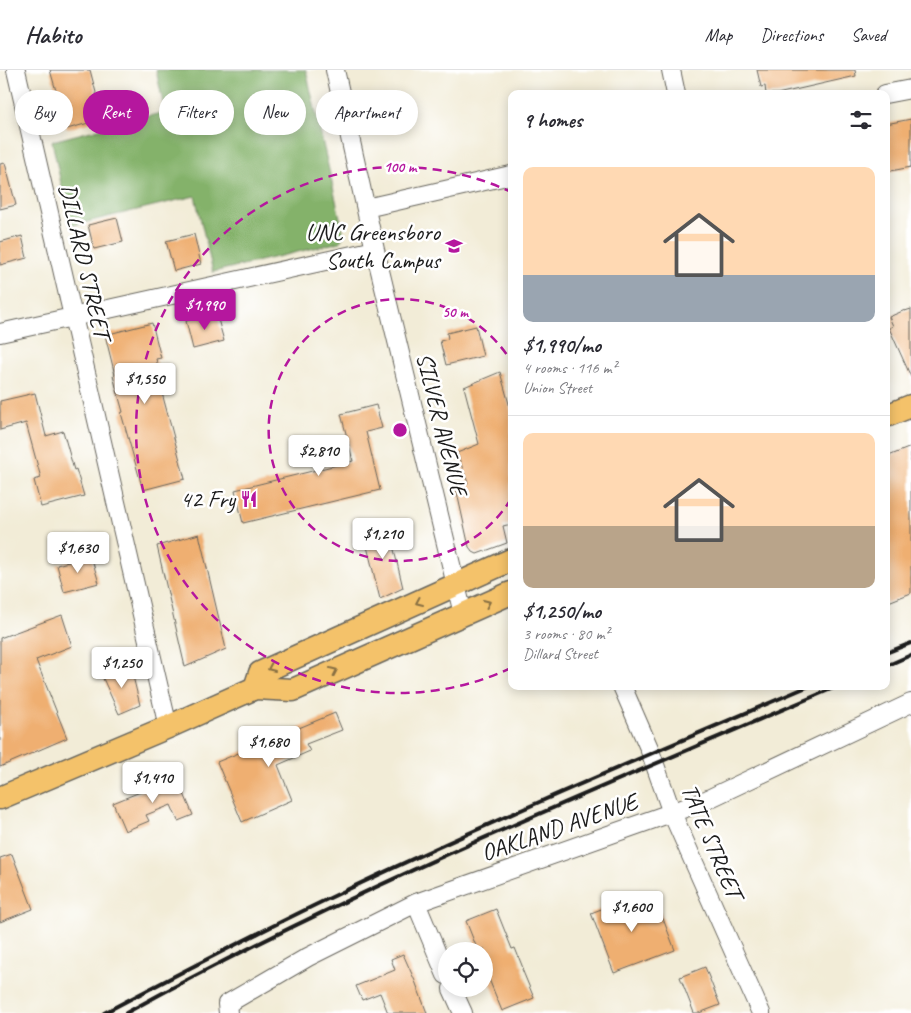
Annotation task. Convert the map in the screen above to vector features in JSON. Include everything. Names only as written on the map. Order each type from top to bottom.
[{"type":"main road","points":[[890,414],[911,406]]},
{"type":"main road","points":[[255,688],[260,673],[508,561]]},
{"type":"main road","points":[[0,798],[255,688],[293,690],[508,593]]},
{"type":"street","name":"DILLARD STREET","points":[[16,70],[168,727]]},
{"type":"street","name":"SILVER AVENUE","points":[[335,70],[375,250],[463,614]]},
{"type":"street","points":[[671,70],[675,90]]},
{"type":"street","points":[[890,93],[911,88]]},
{"type":"street","points":[[366,208],[508,177]]},
{"type":"street","points":[[0,333],[347,258],[375,250]]},
{"type":"street","name":"TATE STREET","points":[[624,690],[649,748],[672,813],[761,1013]]},
{"type":"street","name":"OAKLAND AVENUE","points":[[228,1008],[308,957],[416,903],[702,802],[911,703]]},
{"type":"street","points":[[416,903],[438,956]]},
{"type":"street","points":[[456,997],[463,1013]]},
{"type":"green space","points":[[156,70],[306,70],[316,113],[316,135],[321,135],[344,235],[340,242],[213,272],[195,196],[70,226],[52,141],[83,133],[83,135],[149,135],[149,116],[159,114],[159,135],[234,135],[234,90],[160,90]]},
{"type":"building","points":[[50,70],[90,70],[95,90],[83,90],[83,125],[73,127],[73,90],[56,90]]},
{"type":"building","points":[[757,70],[855,70],[856,76],[795,90],[766,90],[765,86],[761,87]]},
{"type":"building","points":[[911,119],[911,167],[890,171],[890,123]]},
{"type":"building","points":[[5,163],[16,205],[0,209],[0,164]]},
{"type":"building","points":[[117,218],[123,242],[94,249],[88,225]]},
{"type":"building","points":[[194,234],[201,264],[174,271],[166,241]]},
{"type":"building","points":[[22,236],[27,258],[0,265],[0,242]]},
{"type":"building","points":[[911,309],[911,377],[890,330],[890,328],[893,326],[890,317]]},
{"type":"building","points":[[216,312],[224,341],[193,349],[186,321]]},
{"type":"building","points":[[152,323],[161,358],[156,359],[165,392],[162,393],[185,479],[143,490],[121,413],[123,412],[113,376],[115,375],[105,335]]},
{"type":"building","points":[[476,326],[483,356],[446,365],[440,341],[448,339],[447,333]]},
{"type":"building","points":[[500,372],[508,400],[508,525],[503,526],[507,543],[477,554],[469,547],[456,488],[468,483],[457,453],[479,444],[464,387]]},
{"type":"building","points":[[35,393],[46,436],[63,431],[74,470],[76,469],[84,496],[41,507],[34,480],[41,478],[26,423],[0,430],[0,401]]},
{"type":"building","points":[[376,405],[382,428],[366,432],[380,490],[243,523],[235,490],[353,461],[341,414]]},
{"type":"building","points":[[911,447],[911,593],[890,601],[890,455]]},
{"type":"building","points":[[388,524],[403,588],[380,599],[363,530]]},
{"type":"building","points":[[199,534],[226,649],[185,667],[157,546]]},
{"type":"building","points":[[91,556],[99,583],[64,592],[57,565]]},
{"type":"building","points":[[62,615],[72,646],[36,660],[67,738],[0,767],[0,638]]},
{"type":"building","points":[[131,668],[140,705],[119,714],[101,674]]},
{"type":"building","points":[[335,713],[342,730],[306,744],[310,751],[278,765],[292,800],[242,822],[217,762]]},
{"type":"building","points":[[177,777],[193,815],[178,821],[171,805],[146,815],[149,821],[125,831],[113,803]]},
{"type":"building","points":[[12,854],[33,909],[0,922],[0,858]]},
{"type":"building","points":[[655,898],[675,950],[614,973],[591,913],[627,899],[630,908]]},
{"type":"building","points":[[496,909],[512,949],[515,948],[534,998],[502,1011],[493,989],[493,942],[474,942],[466,921]]},
{"type":"building","points":[[403,954],[427,1013],[388,1013],[380,993],[362,1000],[356,986],[395,970],[391,959]]},
{"type":"building","points":[[705,967],[720,1005],[694,1013],[680,977]]},
{"type":"railway","points":[[890,651],[911,643]]},
{"type":"railway","points":[[890,664],[911,655]]},
{"type":"railway","points":[[104,1013],[247,939],[393,868],[570,788],[800,690]]},
{"type":"railway","points":[[126,1013],[212,967],[388,881],[829,690]]},
{"type":"place","name":"UNC Greensboro South Campus","points":[[454,246]]},
{"type":"place","name":"42 Fry","points":[[249,499]]}]
